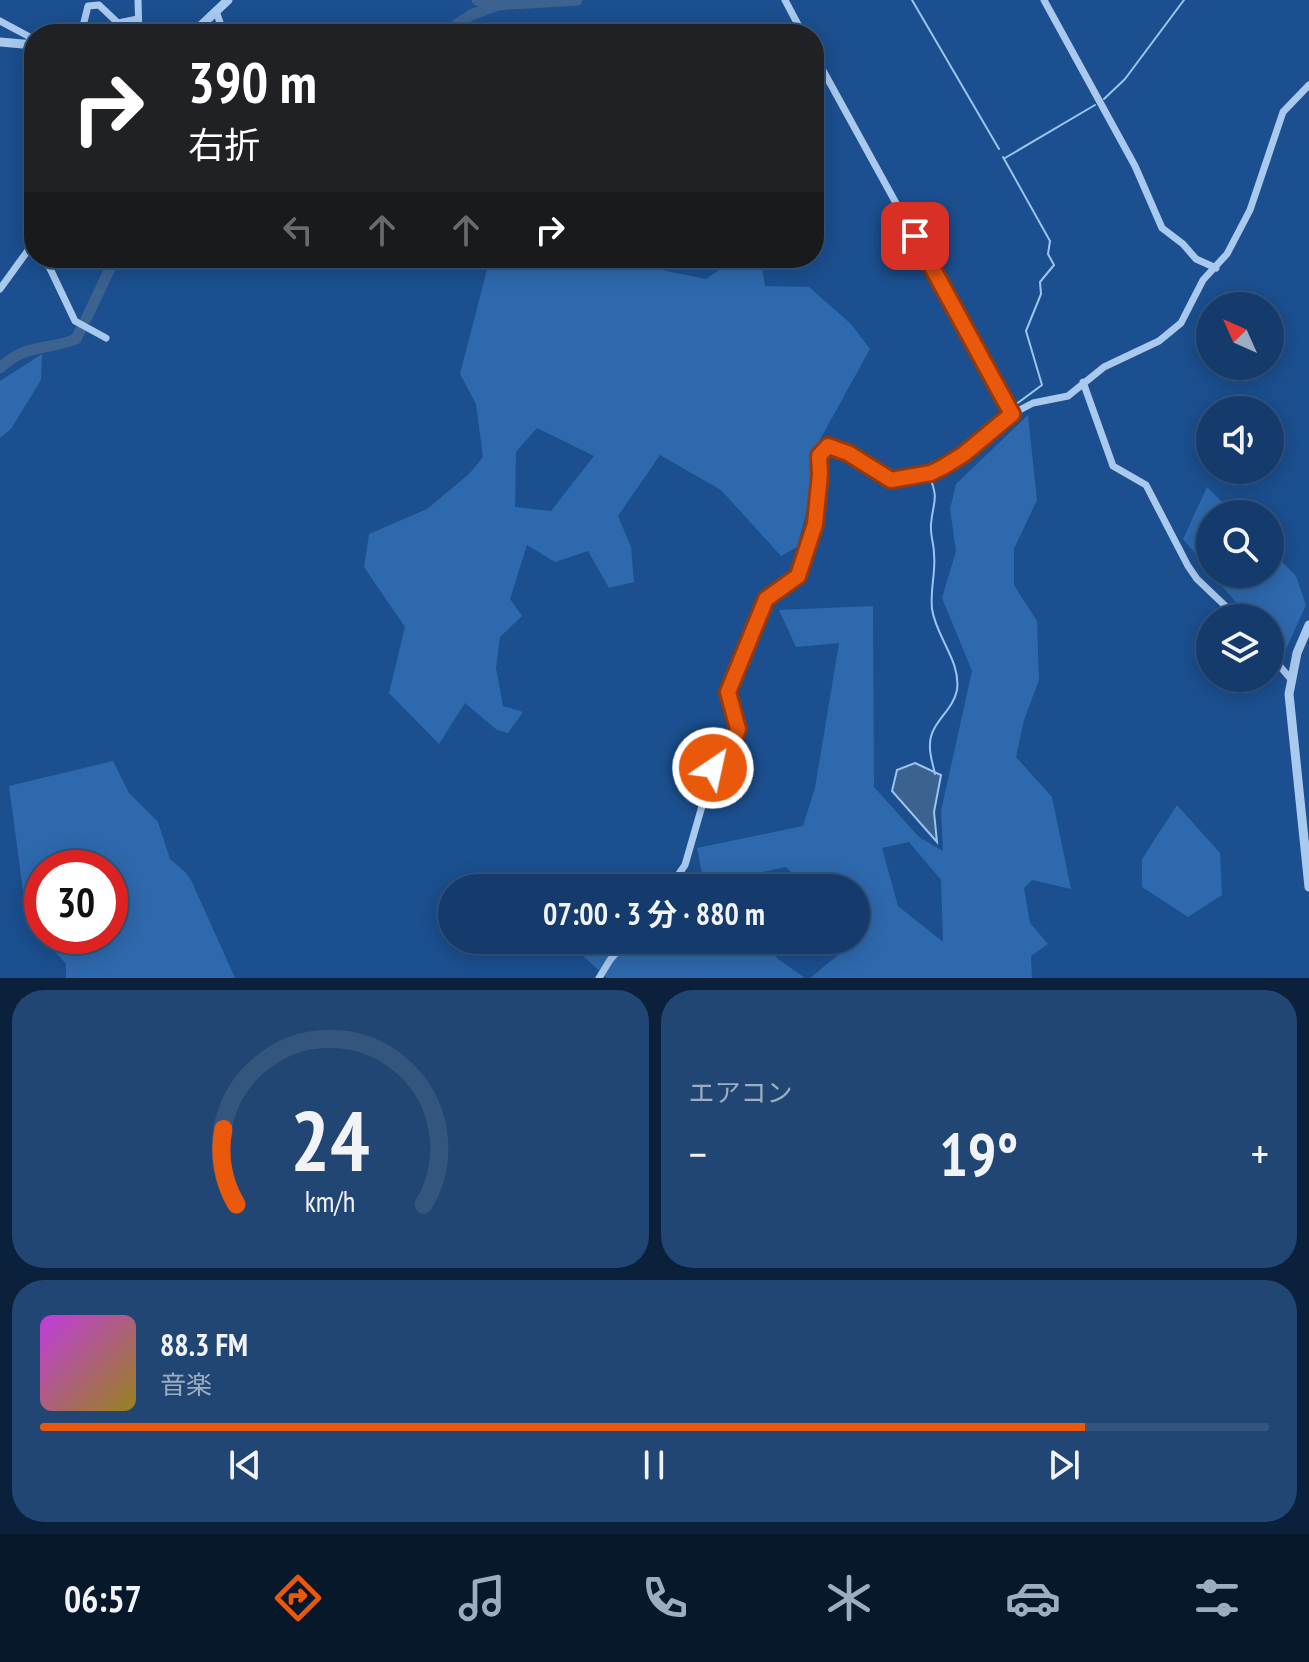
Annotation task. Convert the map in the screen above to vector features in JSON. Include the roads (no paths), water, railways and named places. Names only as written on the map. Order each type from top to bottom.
[{"type":"street","points":[[138,0],[138,24]]},
{"type":"street","points":[[202,24],[228,0]]},
{"type":"street","points":[[785,0],[798,24]]},
{"type":"street","points":[[1044,0],[1135,166],[1162,228],[1196,259],[1216,268]]},
{"type":"street","points":[[84,24],[88,6],[99,5],[118,23],[138,19]]},
{"type":"street","points":[[216,11],[221,24]]},
{"type":"street","points":[[0,21],[24,34]]},
{"type":"street","points":[[0,42],[24,44]]},
{"type":"street","points":[[824,72],[1012,414]]},
{"type":"street","points":[[679,874],[685,865],[713,768],[732,744],[738,729],[728,692],[766,599],[798,576],[815,524],[819,456],[828,446],[848,453],[891,480],[931,473],[964,454],[1012,414],[1033,403],[1068,396],[1112,362],[1159,341],[1181,323],[1203,280],[1227,254],[1250,210],[1283,112],[1309,85]]},
{"type":"street","points":[[0,289],[24,256]]},
{"type":"street","points":[[50,268],[75,321],[106,338]]},
{"type":"street","points":[[1083,382],[1113,466],[1146,485],[1188,566],[1223,604]]},
{"type":"street","points":[[1309,625],[1290,678],[1289,711],[1309,887]]},
{"type":"street","points":[[1284,671],[1290,678]]},
{"type":"street","points":[[599,978],[615,954]]},
{"type":"waterway","points":[[477,0],[496,5],[577,0]]},
{"type":"waterway","points":[[912,0],[999,149]]},
{"type":"waterway","points":[[1104,99],[1125,79],[1184,0]]},
{"type":"waterway","points":[[457,24],[495,6]]},
{"type":"waterway","points":[[1005,158],[1095,105]]},
{"type":"waterway","points":[[1003,157],[1050,241],[1048,254],[1054,265],[1040,282],[1041,294],[1026,331],[1042,385],[1015,405]]},
{"type":"waterway","points":[[86,319],[110,268]]},
{"type":"waterway","points":[[0,368],[28,351],[76,339],[81,329]]},
{"type":"waterway","points":[[960,452],[1005,413]]},
{"type":"waterway","points":[[927,469],[937,465]]},
{"type":"waterway","points":[[930,477],[935,496],[931,528],[934,561],[932,609],[957,679],[955,697],[931,737],[930,752],[935,774]]}]
